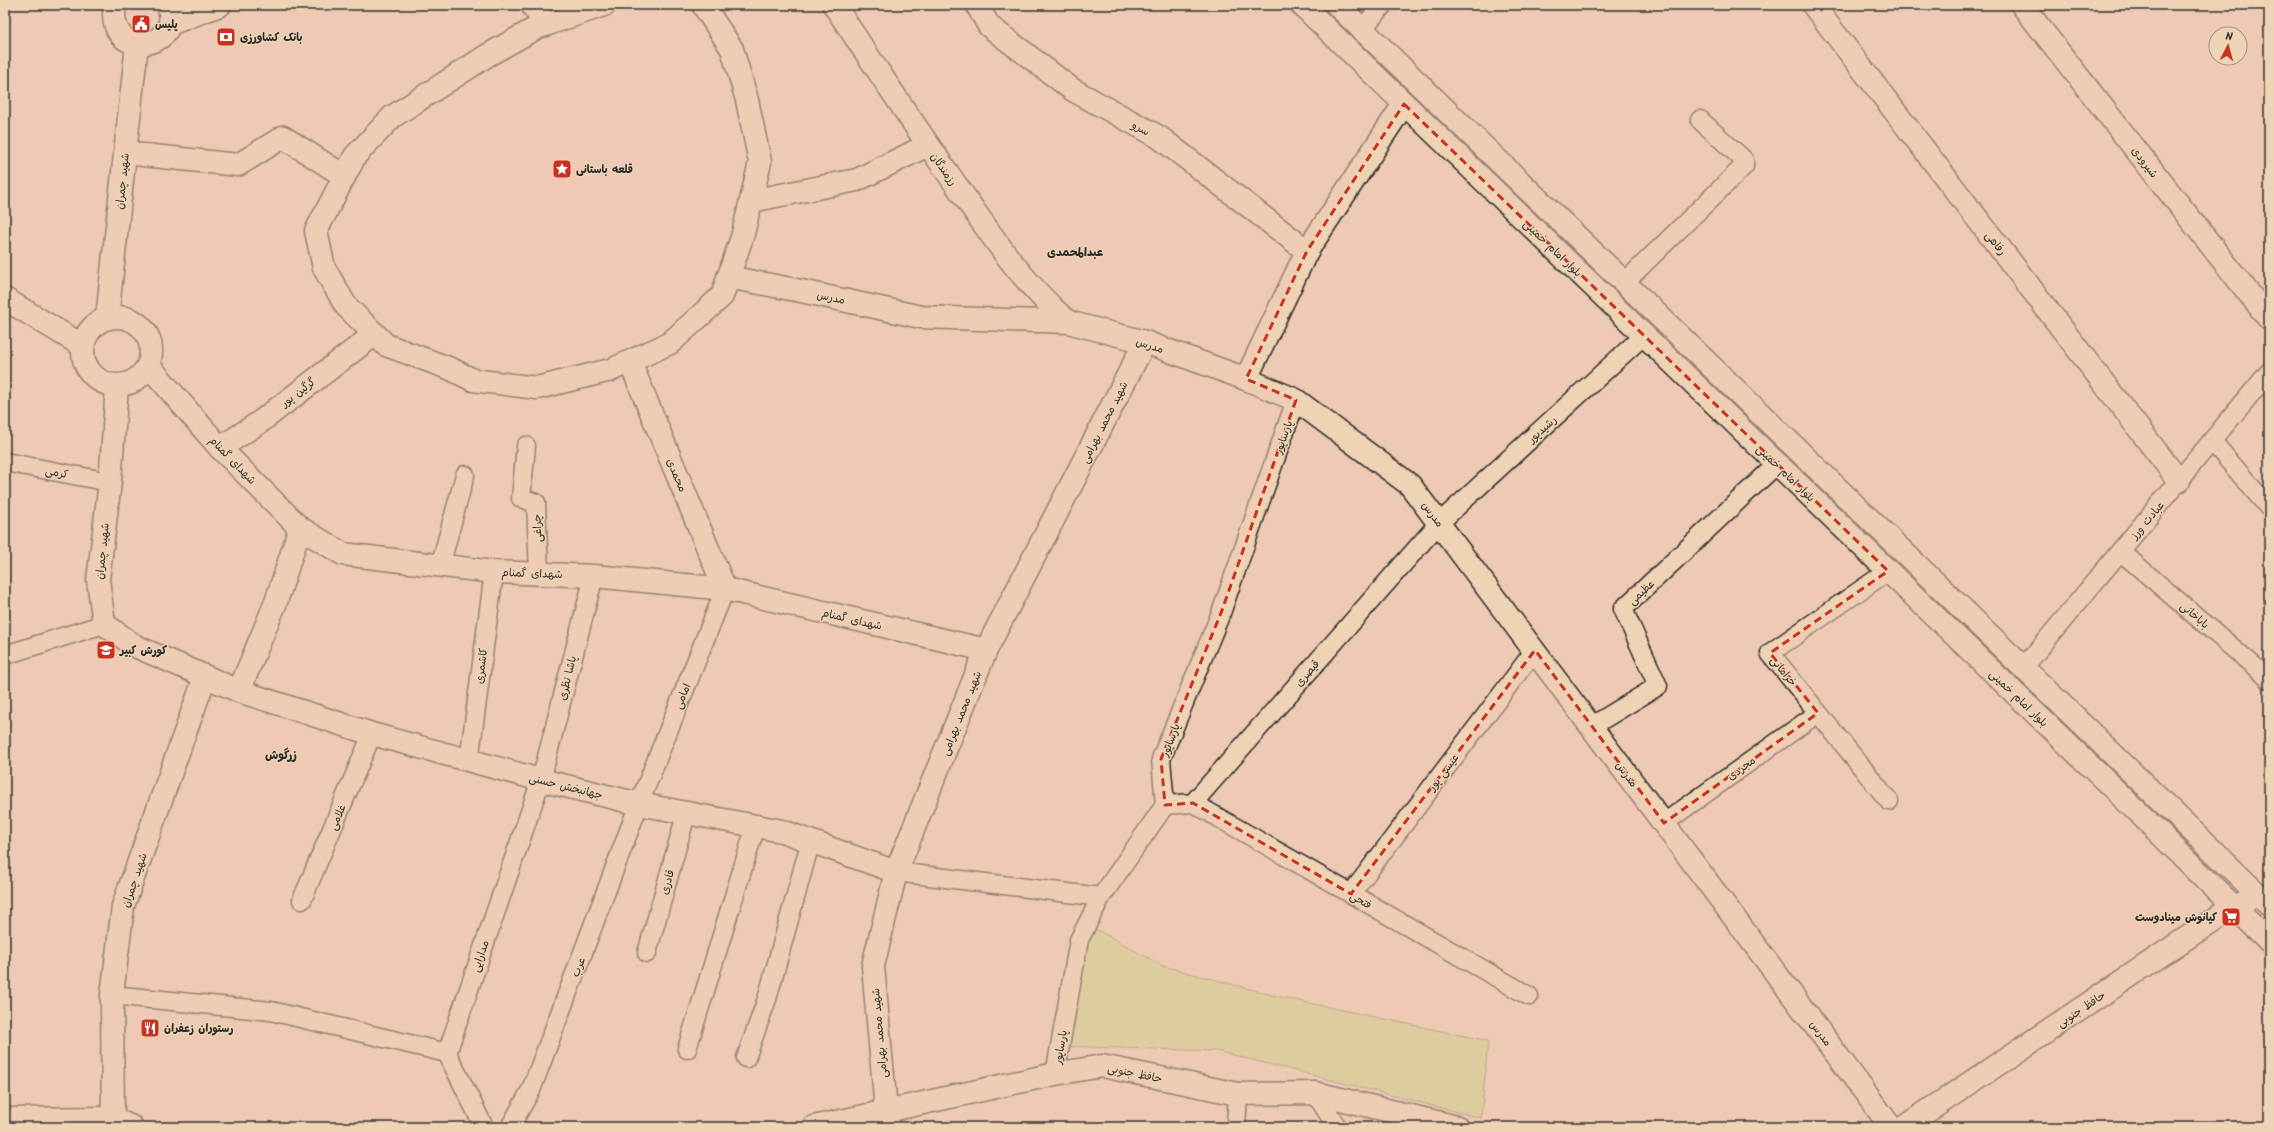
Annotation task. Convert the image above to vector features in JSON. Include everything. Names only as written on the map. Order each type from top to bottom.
[{"type":"street","points":[[115,6],[114,17],[118,31],[128,41],[137,44],[147,44],[162,37],[169,15],[220,5]]},
{"type":"street","points":[[532,5],[546,25]]},
{"type":"street","points":[[604,5],[536,28],[488,55],[392,118],[355,156],[316,231],[324,268],[346,306],[386,344],[451,369],[474,380],[537,388],[611,370],[670,343],[722,296],[743,234],[760,162],[747,100],[732,49],[703,5]]},
{"type":"street","name":"رزمندگان","points":[[834,5],[928,145],[1004,253],[1043,300],[1068,322]]},
{"type":"street","name":"سرو","points":[[977,5],[988,26],[1067,85],[1159,137],[1308,251]]},
{"type":"street","name":"بلوار امام خمینی","points":[[1302,5],[1888,571],[2269,942]]},
{"type":"street","points":[[1337,5],[2024,667],[2266,896]]},
{"type":"street","points":[[1362,29],[1384,5]]},
{"type":"street","name":"رفاهی","points":[[1813,5],[2179,481]]},
{"type":"street","name":"شیرودی","points":[[2022,5],[2269,319]]},
{"type":"street","name":"شهید چمران","points":[[107,318],[137,44]]},
{"type":"street","points":[[1246,379],[1308,251],[1404,104]]},
{"type":"street","points":[[1625,282],[1744,166],[1744,160],[1700,120]]},
{"type":"street","points":[[125,153],[238,165],[283,137],[344,176]]},
{"type":"street","points":[[751,201],[857,180],[928,145]]},
{"type":"street","name":"مدرس","points":[[728,278],[801,291],[921,317],[1068,322],[1145,342],[1246,379],[1296,400],[1410,484],[1891,1127]]},
{"type":"street","points":[[5,299],[83,346]]},
{"type":"street","points":[[107,318],[127,318],[144,328],[152,346],[149,366],[136,380],[117,386],[98,380],[85,366],[83,346],[91,329],[107,318]]},
{"type":"street","name":"گرگین پور","points":[[220,448],[260,422],[375,334]]},
{"type":"street","name":"رشیدپور","points":[[1439,523],[1644,335]]},
{"type":"street","name":"شهید محمد بهرامی","points":[[889,1119],[873,966],[896,872],[986,650],[1145,342]]},
{"type":"street","name":"محمدی","points":[[630,362],[725,589]]},
{"type":"street","name":"شهدای گمنام","points":[[149,366],[220,448],[300,528],[343,554],[494,572],[594,576],[725,589],[986,650]]},
{"type":"street","name":"عبادت ورز","points":[[2024,667],[2269,372]]},
{"type":"street","name":"شهید چمران","points":[[104,624],[98,580],[110,482],[117,386]]},
{"type":"street","name":"پارساپور","points":[[1055,1074],[1079,940],[1101,897],[1165,805],[1161,759],[1221,613],[1296,400]]},
{"type":"street","points":[[2212,441],[2269,508]]},
{"type":"street","name":"چراغی","points":[[526,446],[521,498],[536,503],[539,573]]},
{"type":"street","name":"کرمی","points":[[5,462],[110,482]]},
{"type":"street","name":"عظیمی","points":[[1592,726],[1658,686],[1624,609],[1777,464]]},
{"type":"street","points":[[440,566],[465,475]]},
{"type":"street","name":"قیصری","points":[[1193,803],[1439,523]]},
{"type":"street","points":[[5,655],[104,624],[135,646],[239,691],[276,602],[300,528]]},
{"type":"street","name":"باباخانی","points":[[2120,551],[2269,679]]},
{"type":"street","name":"خرامانی","points":[[1888,571],[1770,653],[1889,801]]},
{"type":"street","name":"کاشمری","points":[[469,761],[494,572]]},
{"type":"street","name":"پاشا نظری","points":[[541,780],[594,576]]},
{"type":"street","name":"امامی","points":[[639,804],[725,589]]},
{"type":"street","name":"عیسی پور","points":[[1351,894],[1535,650]]},
{"type":"street","name":"شهید چمران","points":[[113,1123],[112,995],[123,906],[171,778],[205,677]]},
{"type":"street","name":"جهانبخش حسنی","points":[[239,691],[372,734],[541,780],[639,804],[687,811],[782,830],[896,872]]},
{"type":"street","name":"مجردی","points":[[1664,823],[1818,713]]},
{"type":"street","name":"غلامی","points":[[302,900],[372,734]]},
{"type":"street","name":"مدارایی","points":[[447,1053],[541,780]]},
{"type":"street","points":[[1165,805],[1193,803]]},
{"type":"street","name":"فتحی","points":[[1193,803],[1529,996]]},
{"type":"street","name":"عرب","points":[[510,1127],[531,1090],[639,804]]},
{"type":"street","name":"قادری","points":[[647,953],[687,811]]},
{"type":"street","points":[[687,1049],[756,825]]},
{"type":"street","points":[[746,1058],[767,999],[810,840]]},
{"type":"street","points":[[896,872],[1101,897]]},
{"type":"street","name":"حافظ جنوبی","points":[[1904,1127],[2233,907],[2266,896]]},
{"type":"street","points":[[112,995],[271,1011],[447,1053],[484,1127]]},
{"type":"street","name":"حافظ جنوبی","points":[[814,1127],[889,1119],[1055,1074],[1102,1066],[1238,1094],[1314,1093],[1457,1127]]},
{"type":"street","points":[[1314,1093],[1337,1127]]},
{"type":"street","points":[[1236,1127],[1238,1094]]},
{"type":"street","points":[[5,1119],[113,1123],[132,1127]]},
{"type":"highlighted area","points":[[1404,104],[1888,571],[1770,653],[1818,713],[1664,823],[1535,650],[1351,894],[1193,803],[1165,805],[1161,759],[1221,613],[1296,400],[1246,379],[1307,251]]},
{"type":"green space","points":[[1090,926],[1163,966],[1276,996],[1488,1041],[1481,1118],[1217,1051],[1053,1046]]},
{"type":"place","name":"پلیس","points":[[141,24]]},
{"type":"place","name":"بانک کشاورزی","points":[[226,37]]},
{"type":"place","name":"قلعه باستانی","points":[[562,169]]},
{"type":"place","name":"کورش کبیر","points":[[106,650]]},
{"type":"place","name":"کیانوش مینادوست","points":[[2231,917]]},
{"type":"place","name":"رستوران زعفران","points":[[150,1028]]},
{"type":"district","name":"عبدالمحمدی","points":[[1075,252]]},
{"type":"district","name":"زرگوش","points":[[281,755]]}]
